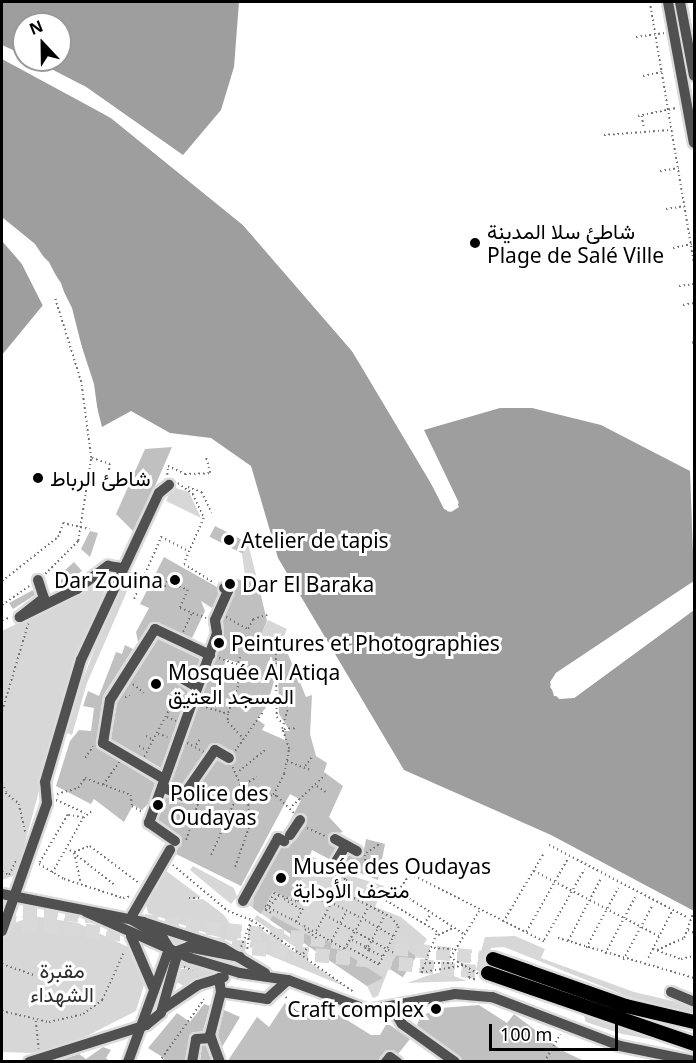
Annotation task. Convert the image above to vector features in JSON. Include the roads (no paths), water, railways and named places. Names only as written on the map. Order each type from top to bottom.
[{"type":"main road","points":[[493,959],[626,1006],[694,1022]]},
{"type":"main road","points":[[485,974],[694,1044]]},
{"type":"street","points":[[668,2],[685,25],[694,143]]},
{"type":"street","points":[[680,2],[694,76]]},
{"type":"street","points":[[2,931],[47,803],[45,782],[76,674],[122,568],[159,493],[169,485]]},
{"type":"street","points":[[38,580],[42,601],[18,615],[44,609],[108,566],[122,568]]},
{"type":"street","points":[[130,919],[177,844],[150,825],[151,817],[176,740],[210,655],[217,633],[216,618],[228,591],[224,588]]},
{"type":"street","points":[[210,655],[155,629],[110,700],[103,742],[122,758],[183,796],[215,750],[231,763]]},
{"type":"street","points":[[183,679],[197,687]]},
{"type":"street","points":[[243,901],[278,838],[287,838],[300,820]]},
{"type":"street","points":[[335,839],[361,853]]},
{"type":"street","points":[[337,870],[346,845]]},
{"type":"street","points":[[2,894],[130,919],[243,951],[266,973]]},
{"type":"street","points":[[86,912],[131,936],[240,973]]},
{"type":"street","points":[[130,919],[160,935],[173,951],[177,968],[163,1008]]},
{"type":"street","points":[[131,936],[148,965],[154,994]]},
{"type":"street","points":[[128,1062],[146,1024],[162,961],[173,951],[188,947],[223,958],[243,951]]},
{"type":"street","points":[[35,1060],[146,1024],[163,1008],[219,978],[240,973],[266,973],[361,1008],[393,1009],[468,993],[504,999],[565,1025],[642,1053],[694,1061]]},
{"type":"street","points":[[219,978],[221,992],[211,1038],[220,1062]]},
{"type":"street","points":[[221,992],[267,999],[288,980]]},
{"type":"street","points":[[694,997],[671,992],[694,1002]]},
{"type":"street","points":[[393,1009],[402,1024],[441,1058],[455,1062]]},
{"type":"street","points":[[192,1062],[196,1039],[211,1038]]},
{"type":"street","points":[[386,1062],[390,1057],[397,1062]]},
{"type":"tunnel","points":[[2,909],[101,917]]},
{"type":"tunnel","points":[[144,921],[493,959]]},
{"type":"tunnel","points":[[2,922],[488,973]]},
{"type":"place","name":"شاطئ سلا المدينة Plage de Salé Ville","points":[[475,243]]},
{"type":"place","name":"شاطئ الرباط","points":[[38,478]]},
{"type":"place","name":"Atelier de tapis","points":[[229,540]]},
{"type":"place","name":"Dar Zouina","points":[[175,580]]},
{"type":"place","name":"Dar El Baraka","points":[[230,584]]},
{"type":"place","name":"Peintures et Photographies","points":[[219,643]]},
{"type":"place","name":"Mosquée Al Atiqa المسجد العتيق","points":[[156,684]]},
{"type":"place","name":"Police des Oudayas","points":[[158,805]]},
{"type":"place","name":"Musée des Oudayas متحف الأوداية","points":[[281,878]]},
{"type":"place","name":"Craft complex","points":[[436,1009]]},
{"type":"park label","name":"مقبرة الشهداء","points":[[62,982]]}]
